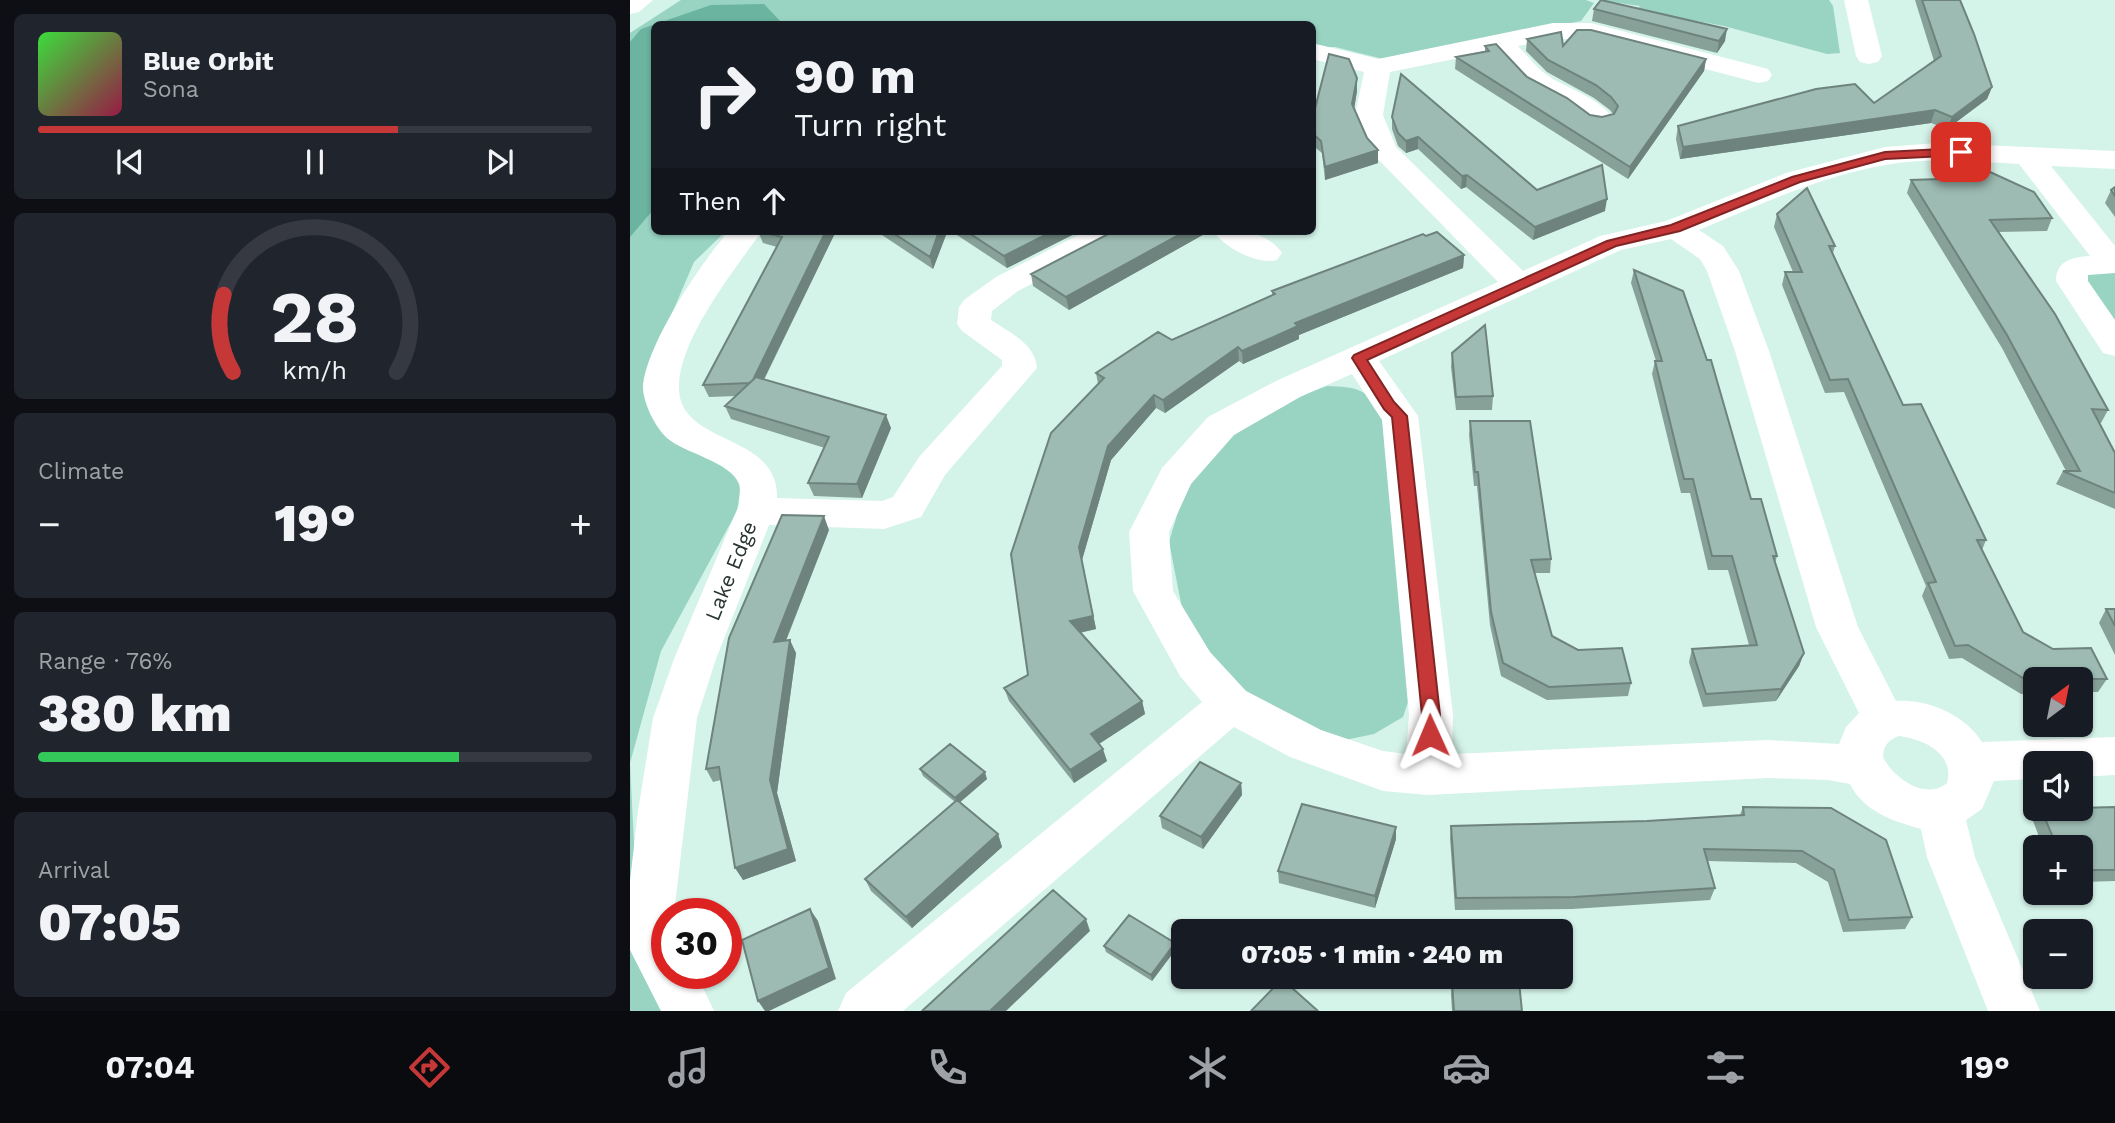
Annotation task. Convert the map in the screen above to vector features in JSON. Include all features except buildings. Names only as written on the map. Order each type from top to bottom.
[{"type":"street","points":[[630,7],[641,0]]},
{"type":"street","points":[[1856,0],[1870,56]]},
{"type":"street","points":[[1316,52],[1378,67],[1553,31],[1591,31],[1759,75]]},
{"type":"street","points":[[1499,41],[1537,81],[1577,102],[1600,119]]},
{"type":"street","points":[[1378,67],[1369,115],[1383,150],[1506,290]]},
{"type":"street","points":[[1863,767],[1828,761],[1768,759],[1428,775],[1383,771],[1306,744],[1230,704],[1195,664],[1153,592],[1149,532],[1175,477],[1220,426],[1288,389],[1611,243],[1676,228],[1796,179],[1885,156],[1937,152],[2115,160]]},
{"type":"street","points":[[2026,154],[2114,263]]},
{"type":"street","points":[[1676,228],[1712,253],[1723,271],[1752,351],[1837,627],[1884,720]]},
{"type":"street","name":"Lake Edge","points":[[652,898],[659,860],[661,811],[675,718],[695,659],[758,505],[758,484],[746,466],[680,428],[666,405],[661,386],[669,360],[694,303],[743,235]]},
{"type":"street","points":[[755,511],[884,515],[906,507],[932,466],[1020,368],[1019,356],[974,324],[976,307],[1007,284],[1102,235]]},
{"type":"street","points":[[1235,235],[1266,253]]},
{"type":"street","points":[[2114,263],[2081,266],[2072,271],[2072,281],[2115,345]]},
{"type":"street","points":[[1359,358],[1389,405],[1400,416],[1431,715],[1428,775]]},
{"type":"street","points":[[864,1011],[1230,704]]},
{"type":"street","points":[[1899,718],[1932,725],[1947,733],[1968,758],[1972,772],[1971,785],[1965,797],[1954,805],[1940,809],[1922,809],[1903,804],[1886,795],[1872,782],[1863,767],[1860,752],[1863,738],[1871,727],[1884,720],[1899,718]]},
{"type":"street","points":[[1968,758],[1990,762],[2115,756]]},
{"type":"street","points":[[1940,809],[1951,857],[2014,1011]]},
{"type":"street","name":"Lake Edge","points":[[651,903],[646,930],[651,939]]},
{"type":"street","name":"Lake Edge","points":[[677,989],[688,1011]]},
{"type":"shaded area","points":[[681,0],[1586,0],[1594,3],[1581,21],[1383,59],[1335,47],[1316,47],[1316,21],[651,21],[651,235],[722,235],[694,262],[652,360],[649,401],[743,473],[737,511],[661,651],[630,763],[630,33]]},
{"type":"shaded area","points":[[1599,0],[1829,0],[1833,6],[1840,53],[1827,54],[1724,26],[1637,10],[1640,6]]},
{"type":"shaded area","points":[[764,4],[780,21],[665,21],[711,5]]},
{"type":"shaded area","points":[[651,26],[651,212],[630,237],[630,42],[641,29]]},
{"type":"shaded area","points":[[2115,271],[2115,333],[2083,277],[2091,273]]},
{"type":"shaded area","points":[[1327,386],[1353,388],[1366,394],[1383,414],[1411,693],[1403,717],[1374,734],[1345,740],[1302,729],[1233,687],[1185,623],[1169,542],[1187,481],[1232,431],[1282,402]]},
{"type":"shaded area","points":[[630,763],[640,964],[663,1011],[630,1011]]},
{"type":"route","points":[[1430,735],[1431,715],[1400,416],[1389,405],[1359,358],[1611,243],[1676,228],[1796,179],[1885,156],[1961,152]]}]
